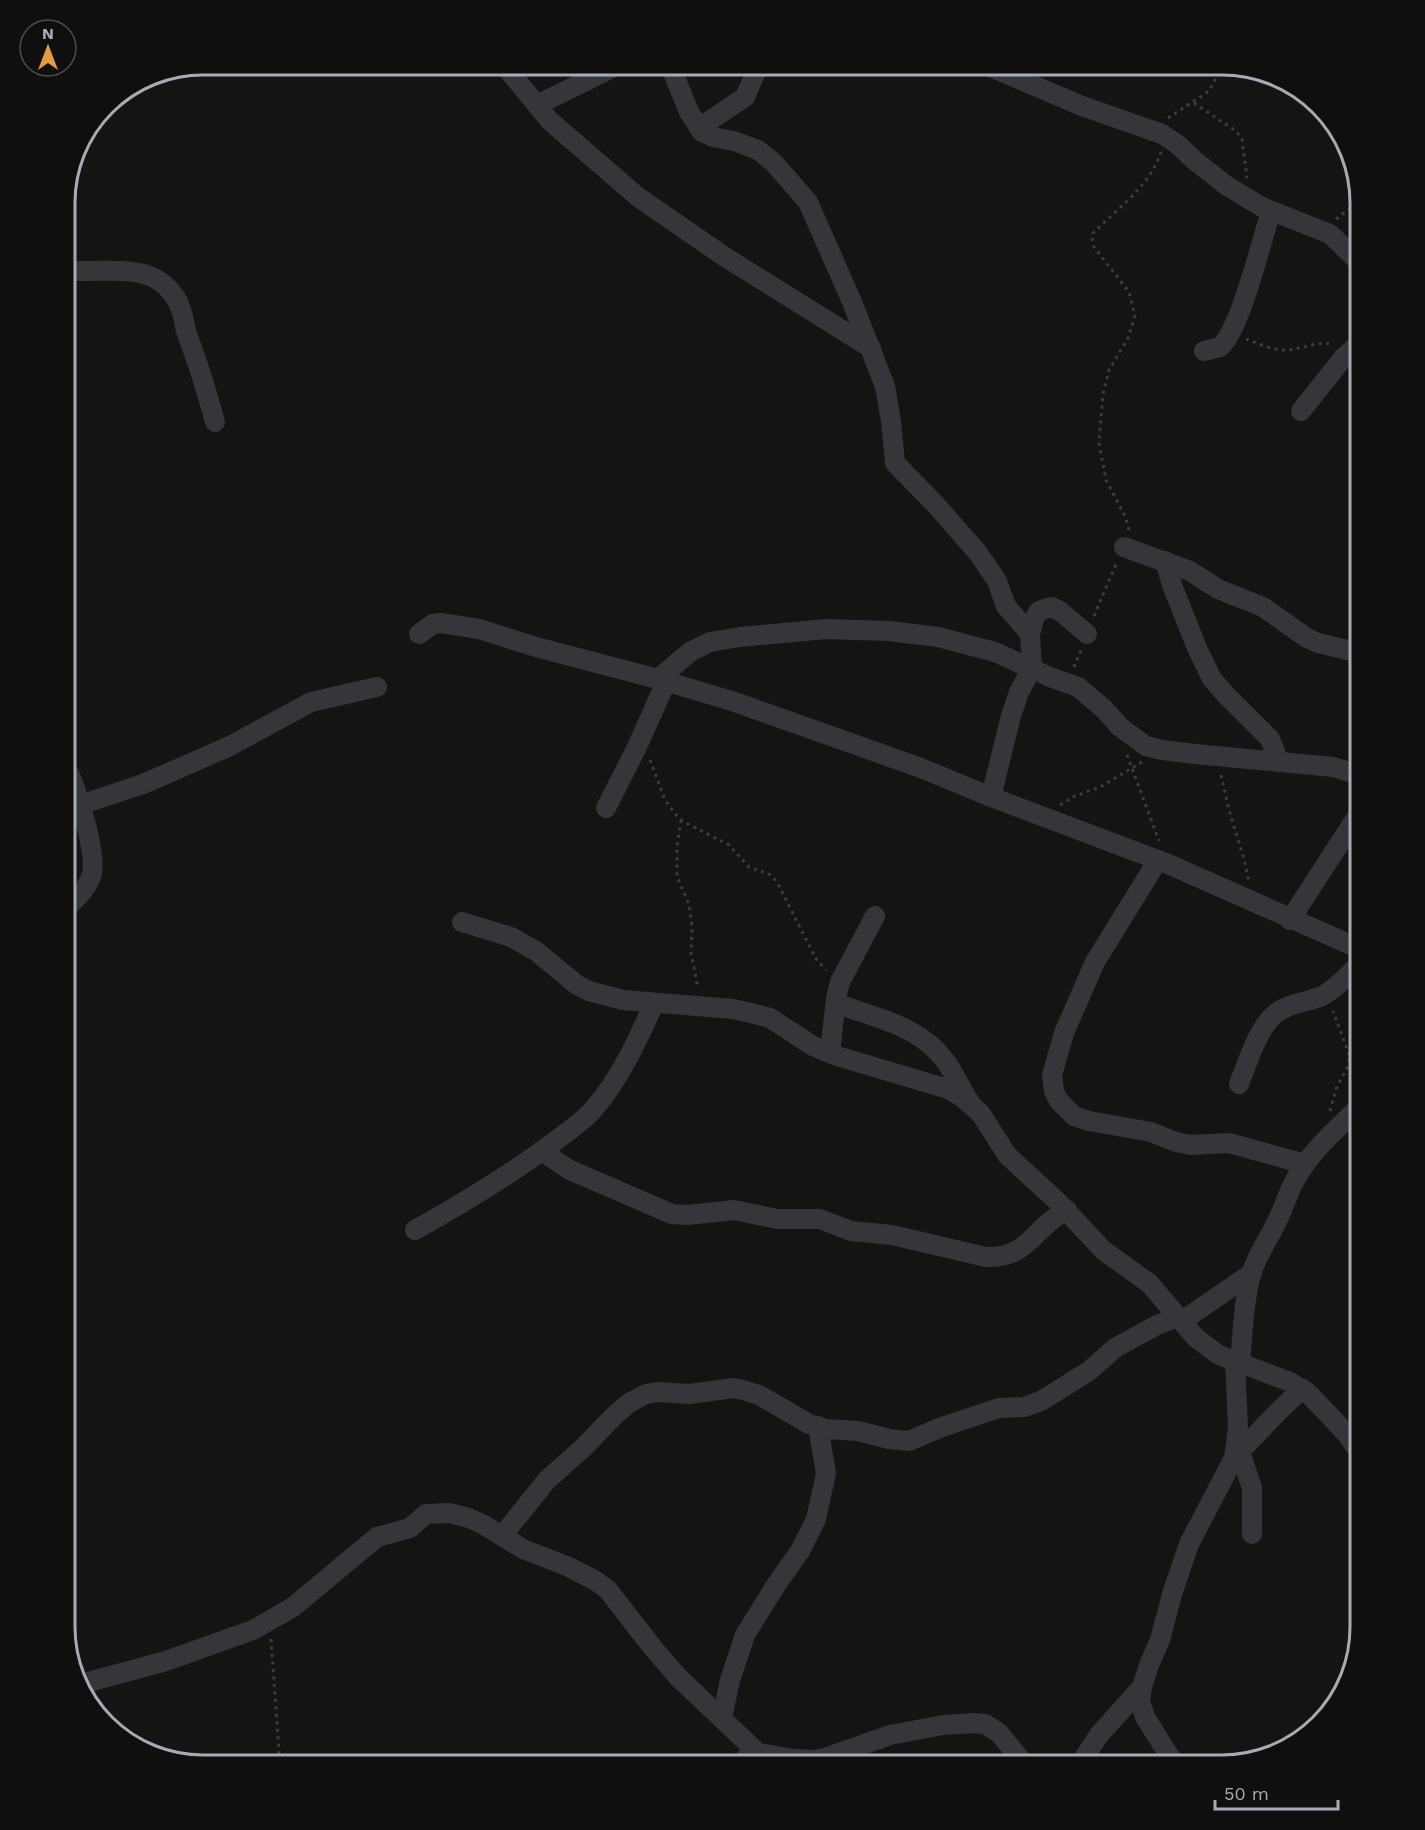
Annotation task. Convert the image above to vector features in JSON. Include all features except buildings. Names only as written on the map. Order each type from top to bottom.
[{"type":"street","points":[[512,75],[550,121],[638,197],[725,257],[871,348]]},
{"type":"street","points":[[537,105],[598,75]]},
{"type":"street","points":[[674,75],[689,112],[702,132],[758,150],[773,162],[808,202],[871,348],[887,395],[895,464],[936,505],[978,553],[997,581],[1006,606],[1030,634]]},
{"type":"street","points":[[699,128],[745,97],[755,75]]},
{"type":"street","points":[[1012,75],[1082,106],[1161,134],[1177,144],[1227,186],[1271,211],[1324,231],[1350,253]]},
{"type":"street","points":[[1204,351],[1220,347],[1230,333],[1246,294],[1271,211]]},
{"type":"street","points":[[75,271],[145,274],[154,278],[173,295],[180,306],[186,332],[207,389],[215,422]]},
{"type":"street","points":[[1301,411],[1350,353]]},
{"type":"street","points":[[1125,547],[1190,571],[1231,595],[1263,607],[1307,638],[1350,651]]},
{"type":"street","points":[[1165,561],[1178,602],[1212,679],[1270,739],[1279,762]]},
{"type":"street","points":[[991,797],[1011,716],[1019,692],[1032,668],[1030,634],[1034,619],[1039,611],[1051,607],[1060,611],[1087,634]]},
{"type":"street","points":[[419,634],[433,624],[462,626],[735,702],[921,768],[991,797],[1162,861],[1350,945]]},
{"type":"street","points":[[606,808],[641,739],[662,680],[690,652],[710,642],[826,629],[889,631],[938,637],[995,652],[1078,687],[1095,700],[1131,737],[1146,746],[1164,751],[1333,767],[1350,772]]},
{"type":"street","points":[[75,807],[143,784],[230,746],[311,702],[377,687]]},
{"type":"street","points":[[75,815],[93,854],[92,875],[75,900]]},
{"type":"street","points":[[1290,920],[1350,827]]},
{"type":"street","points":[[1162,861],[1095,962],[1064,1033],[1052,1075],[1054,1091],[1059,1101],[1074,1116],[1089,1121],[1151,1132],[1176,1142],[1229,1143],[1305,1164]]},
{"type":"street","points":[[830,1053],[840,982],[875,916]]},
{"type":"street","points":[[462,922],[511,937],[536,951],[577,985],[589,991],[623,1000],[733,1009],[770,1018],[813,1046],[948,1089],[973,1105]]},
{"type":"street","points":[[1239,1084],[1257,1041],[1269,1020],[1276,1013],[1290,1006],[1322,996],[1350,972]]},
{"type":"street","points":[[836,1003],[904,1027],[922,1038],[943,1057],[1007,1155],[1067,1210],[1104,1251],[1149,1283],[1196,1338],[1219,1355],[1303,1389],[1350,1428]]},
{"type":"street","points":[[415,1230],[471,1198],[541,1151],[592,1111],[627,1063],[654,1004]]},
{"type":"street","points":[[1252,1534],[1252,1488],[1237,1455],[1238,1362],[1245,1301],[1251,1273],[1293,1183],[1328,1136],[1350,1115]]},
{"type":"street","points":[[541,1151],[570,1170],[660,1211],[672,1214],[687,1215],[734,1210],[777,1219],[814,1218],[861,1233],[892,1235],[986,1257],[999,1257],[1014,1253],[1030,1242],[1053,1218],[1067,1210]]},
{"type":"street","points":[[502,1536],[547,1480],[614,1416],[629,1403],[646,1394],[658,1392],[689,1394],[735,1388],[759,1395],[808,1424],[826,1429],[858,1431],[889,1439],[909,1441],[999,1408],[1024,1407],[1058,1392],[1089,1371],[1115,1348],[1157,1325],[1180,1319],[1251,1273]]},
{"type":"street","points":[[1168,1755],[1145,1717],[1140,1701],[1142,1687],[1160,1640],[1172,1594],[1189,1544],[1237,1455],[1282,1406],[1303,1389]]},
{"type":"street","points":[[722,1718],[730,1680],[745,1635],[800,1551],[816,1519],[826,1473],[818,1426]]},
{"type":"street","points":[[87,1682],[166,1661],[253,1630],[293,1607],[377,1537],[410,1528],[426,1514],[449,1513],[469,1518],[523,1549],[596,1581],[608,1590],[678,1677],[753,1749],[758,1753],[769,1755]]},
{"type":"street","points":[[1086,1755],[1099,1735],[1142,1687]]},
{"type":"street","points":[[833,1755],[890,1735],[943,1725],[974,1723],[985,1724],[999,1733],[1016,1755]]},
{"type":"street","points":[[749,1755],[753,1749]]},
{"type":"path","points":[[1068,682],[1111,573],[1129,536],[1129,528],[1106,480],[1099,443],[1103,394],[1108,370],[1128,338],[1135,316],[1129,292],[1094,247],[1093,233],[1136,192],[1151,174],[1158,162],[1163,121],[1209,92],[1218,75]]},
{"type":"path","points":[[1194,103],[1236,130],[1242,139],[1251,200]]},
{"type":"path","points":[[1324,231],[1350,208]]},
{"type":"path","points":[[1230,333],[1275,349],[1292,349],[1314,343],[1350,345]]},
{"type":"path","points":[[641,739],[665,800],[681,820],[729,846],[748,867],[771,875],[777,882],[816,959],[840,982]]},
{"type":"path","points":[[1044,816],[1073,797],[1101,786],[1164,751]]},
{"type":"path","points":[[1216,756],[1234,830],[1245,859],[1251,901]]},
{"type":"path","points":[[1133,768],[1162,861]]},
{"type":"path","points":[[681,820],[677,846],[677,877],[689,904],[692,926],[691,953],[702,1008]]},
{"type":"path","points":[[1328,992],[1350,1057],[1336,1089],[1328,1136]]},
{"type":"path","points":[[269,1621],[279,1755]]}]
